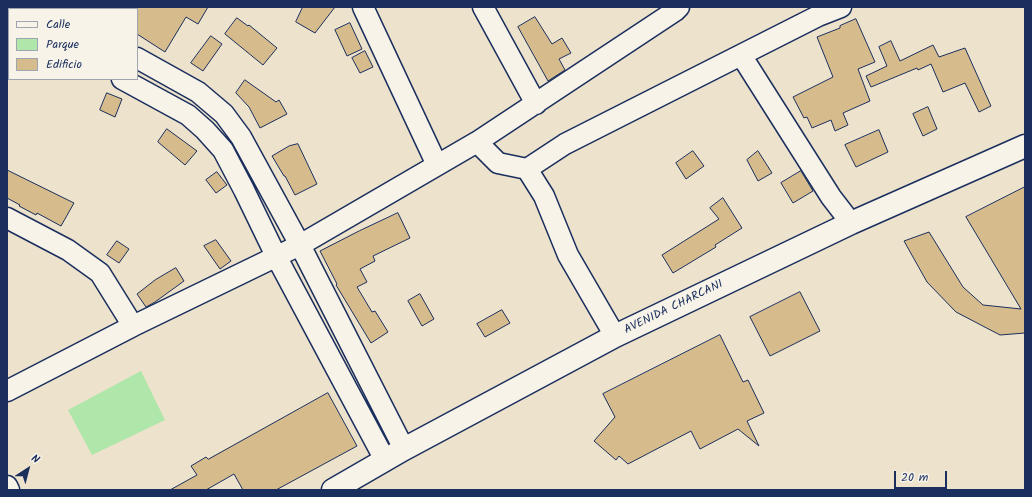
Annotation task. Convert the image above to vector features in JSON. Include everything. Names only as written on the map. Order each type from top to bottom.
[{"type":"main road","name":"AVENIDA CHARCANI","points":[[333,490],[404,449],[615,336],[851,223],[1025,146]]},
{"type":"street","points":[[363,7],[437,165]]},
{"type":"street","points":[[484,7],[536,104]]},
{"type":"street","points":[[477,142],[498,163],[527,169],[565,144],[818,16],[840,7]]},
{"type":"street","points":[[7,391],[133,326],[300,245],[477,142],[536,104],[675,8]]},
{"type":"street","points":[[741,55],[831,197],[851,223]]},
{"type":"street","points":[[138,59],[198,92],[224,114],[242,137],[300,245],[404,449]]},
{"type":"street","points":[[124,80],[188,115],[205,130],[223,150],[276,256],[385,460]]},
{"type":"street","points":[[527,169],[544,196],[568,255],[615,336]]},
{"type":"street","points":[[7,218],[68,250],[100,273],[133,326]]},
{"type":"street","points":[[7,486],[9,490]]},
{"type":"green space","points":[[141,371],[165,420],[92,455],[68,410]]},
{"type":"building","points":[[208,7],[198,24],[186,17],[165,52],[138,35],[137,8]]},
{"type":"building","points":[[303,7],[335,7],[315,33],[296,22]]},
{"type":"building","points":[[535,17],[552,44],[562,38],[571,53],[559,59],[565,70],[548,81],[518,27]]},
{"type":"building","points":[[237,18],[248,26],[249,25],[277,48],[263,65],[225,34]]},
{"type":"building","points":[[856,19],[875,62],[858,69],[870,101],[843,113],[848,125],[835,131],[831,120],[812,128],[807,117],[804,118],[793,97],[833,77],[817,37],[840,28],[840,26]]},
{"type":"building","points":[[350,23],[362,49],[347,56],[335,30]]},
{"type":"building","points":[[211,36],[222,44],[203,71],[191,63]]},
{"type":"building","points":[[891,41],[900,61],[933,45],[939,57],[965,48],[991,106],[979,112],[965,83],[943,92],[931,64],[918,70],[917,68],[871,87],[866,76],[887,66],[879,47]]},
{"type":"building","points":[[365,51],[373,67],[360,73],[352,58]]},
{"type":"building","points":[[245,80],[276,102],[279,100],[287,114],[260,128],[249,107],[236,93]]},
{"type":"building","points":[[107,93],[122,99],[115,117],[100,110]]},
{"type":"building","points":[[928,107],[937,129],[923,136],[913,114]]},
{"type":"building","points":[[167,129],[197,151],[185,165],[158,142]]},
{"type":"building","points":[[879,130],[888,152],[856,167],[845,145]]},
{"type":"building","points":[[298,144],[317,184],[295,195],[272,156],[289,146]]},
{"type":"building","points":[[693,151],[704,166],[686,179],[676,163]]},
{"type":"building","points":[[758,151],[772,173],[758,181],[747,160]]},
{"type":"building","points":[[7,170],[74,203],[61,226],[37,213],[36,215],[7,198]]},
{"type":"building","points":[[801,171],[813,191],[793,203],[781,183]]},
{"type":"building","points":[[217,172],[227,185],[216,193],[206,180]]},
{"type":"building","points":[[1025,187],[1025,333],[1000,335],[956,312],[927,282],[904,241],[929,232],[963,287],[983,305],[1021,309],[966,217]]},
{"type":"building","points":[[723,198],[742,228],[715,245],[716,247],[673,273],[662,255],[719,219],[710,208]]},
{"type":"building","points":[[398,213],[410,238],[373,256],[375,261],[360,269],[367,282],[357,287],[372,312],[375,311],[388,332],[371,343],[336,285],[337,284],[320,251]]},
{"type":"building","points":[[216,240],[231,261],[220,269],[204,246]]},
{"type":"building","points":[[117,241],[129,249],[119,263],[107,255]]},
{"type":"building","points":[[176,268],[184,281],[146,307],[137,294],[155,280]]},
{"type":"building","points":[[800,292],[820,331],[770,356],[750,317]]},
{"type":"building","points":[[420,294],[434,319],[422,326],[408,301]]},
{"type":"building","points":[[502,310],[510,323],[485,337],[477,324]]},
{"type":"building","points":[[720,335],[743,382],[748,380],[764,413],[747,421],[759,446],[738,429],[700,449],[691,431],[628,464],[619,456],[616,460],[594,441],[615,417],[603,394]]},
{"type":"building","points":[[328,393],[357,446],[276,490],[243,490],[234,474],[206,490],[170,490],[197,475],[191,466],[206,457],[208,459]]}]
